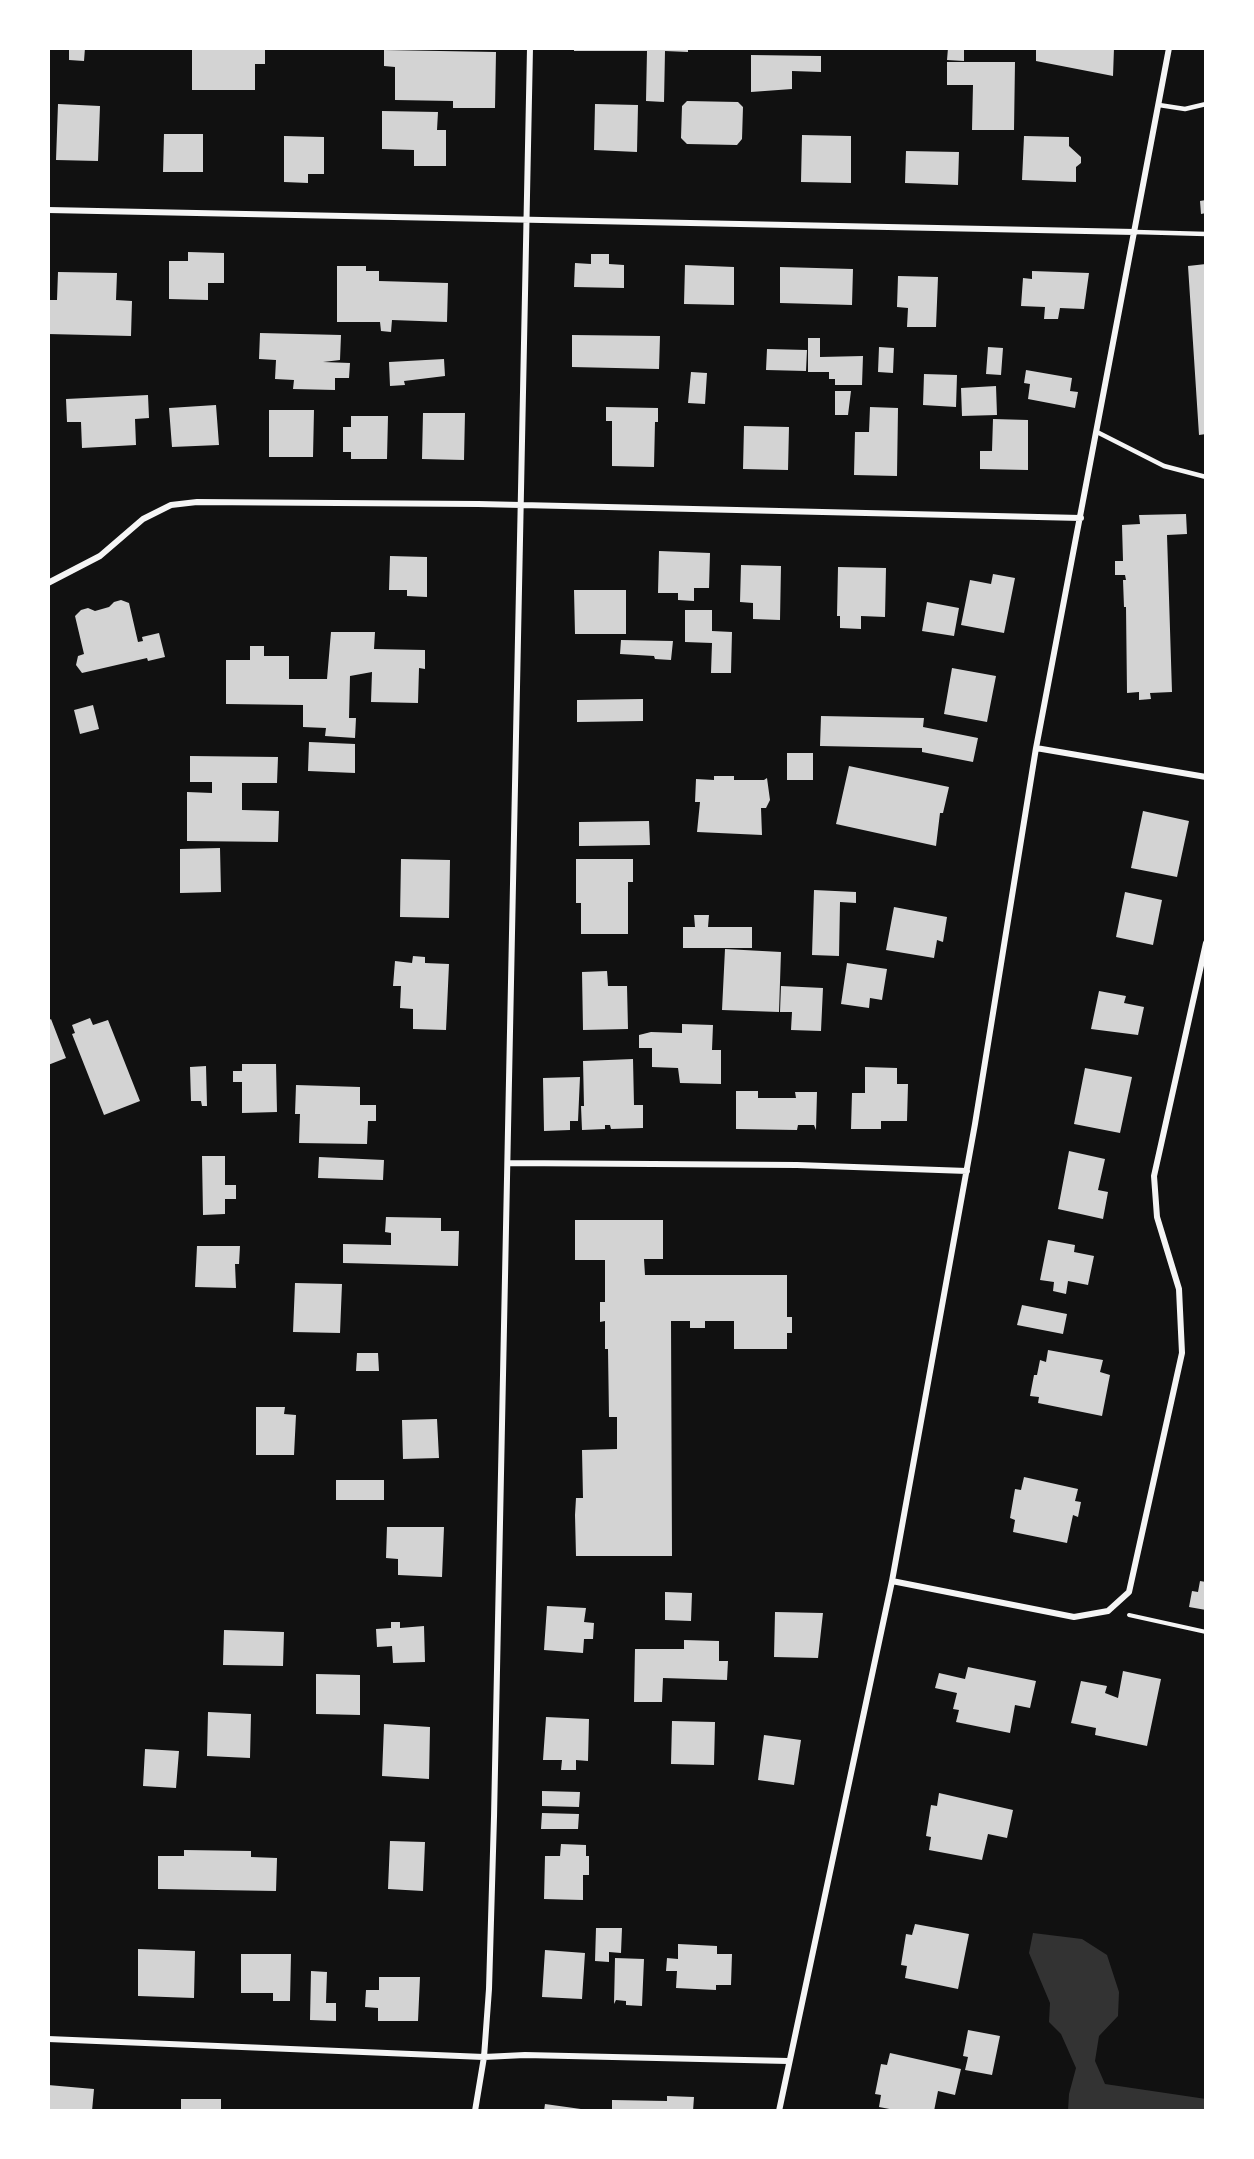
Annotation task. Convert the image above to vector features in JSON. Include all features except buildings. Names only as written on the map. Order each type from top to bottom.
[{"type":"street","points":[[476,2111],[484,2057],[494,1806],[530,48]]},
{"type":"street","points":[[779,2111],[892,1581],[967,1171],[1036,748],[1169,48]]},
{"type":"street","points":[[48,210],[1135,232]]},
{"type":"street","points":[[48,583],[100,556],[143,519],[171,505],[209,502],[522,505],[1081,518]]},
{"type":"street","points":[[1036,748],[1206,777]]},
{"type":"street","points":[[892,1581],[1074,1617],[1108,1611],[1129,1592],[1182,1353],[1179,1289],[1157,1217],[1154,1176],[1206,943]]},
{"type":"street","points":[[507,1163],[797,1165],[967,1171]]},
{"type":"street","points":[[48,2039],[484,2057],[525,2055],[788,2061]]},
{"type":"lane","points":[[1159,105],[1185,109],[1206,104]]},
{"type":"lane","points":[[1135,232],[1206,234]]},
{"type":"lane","points":[[1097,432],[1164,466],[1206,477]]},
{"type":"path","points":[[1108,1611],[1206,1632]]},
{"type":"shaded area","points":[[1033,1933],[1082,1939],[1107,1955],[1119,1992],[1118,2016],[1099,2036],[1095,2061],[1105,2084],[1206,2099],[1206,2111],[1068,2111],[1069,2094],[1076,2068],[1061,2034],[1049,2022],[1050,2003],[1029,1953]]}]
